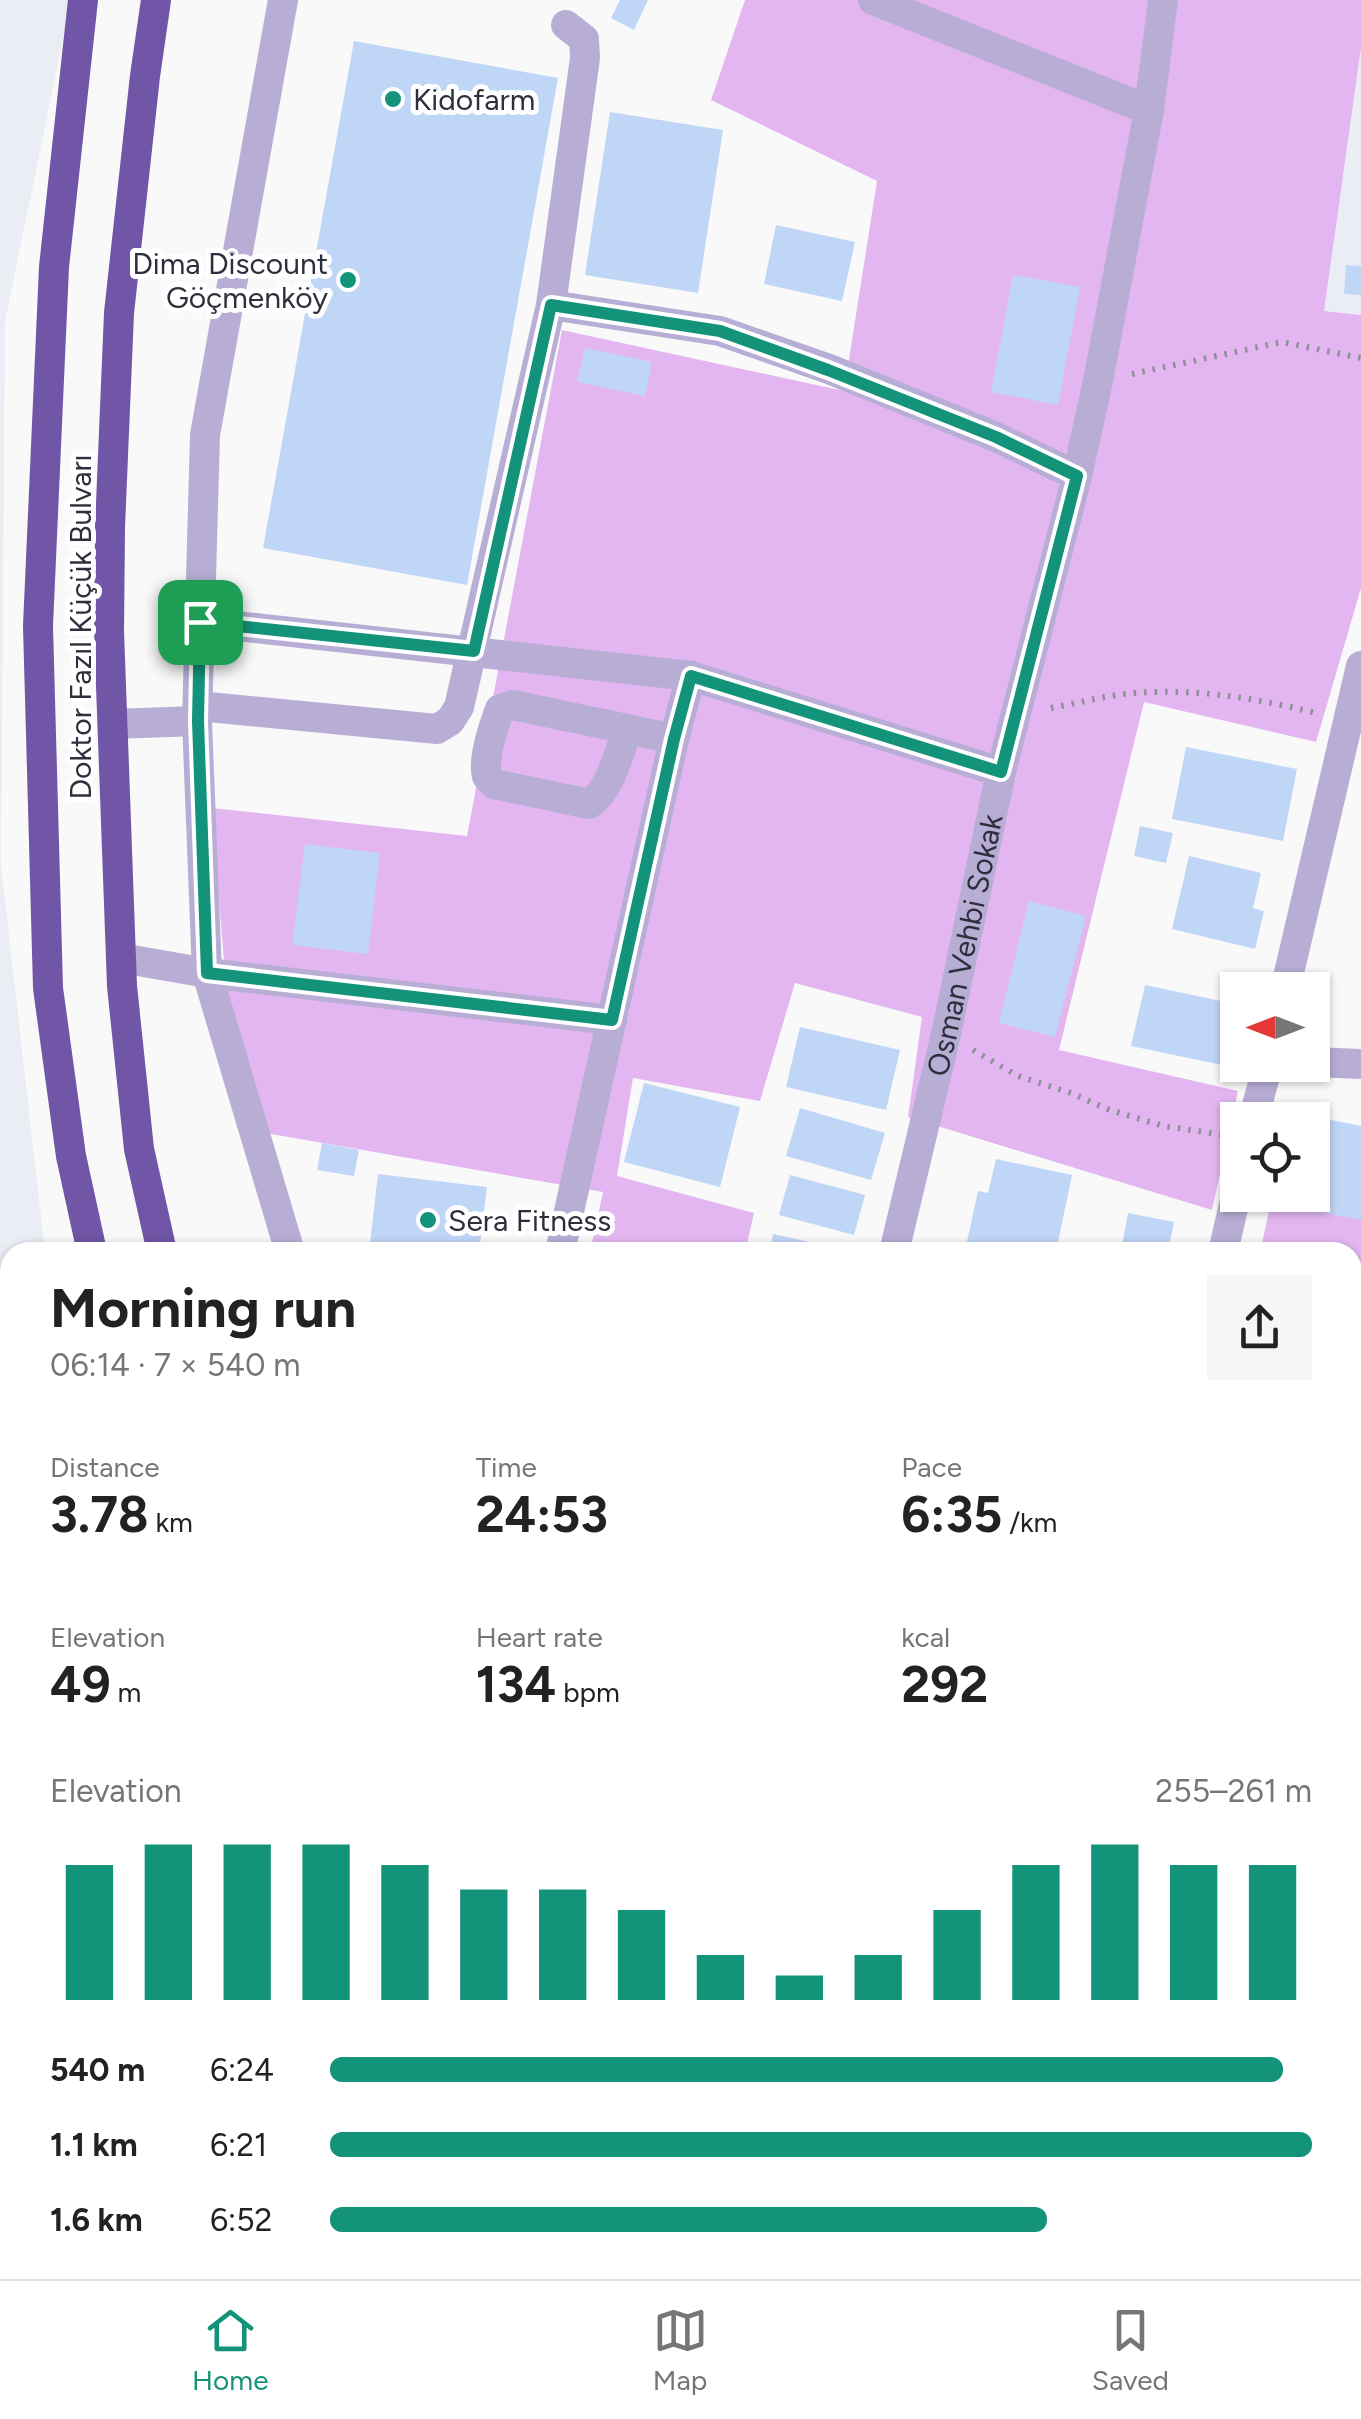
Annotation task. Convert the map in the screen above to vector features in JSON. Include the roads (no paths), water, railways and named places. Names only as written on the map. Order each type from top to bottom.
[{"type":"highway","name":"Doktor Fazıl Küçük Bulvarı","points":[[83,0],[54,267],[38,626],[48,988],[71,1156],[90,1242]]},
{"type":"highway","name":"Doktor Fazıl Küçük Bulvarı","points":[[156,0],[119,313],[109,631],[121,958],[138,1149],[160,1242]]},
{"type":"street","points":[[283,0],[205,434],[198,714],[207,973],[287,1242]]},
{"type":"street","points":[[873,0],[1149,110]]},
{"type":"street","name":"Osman Vehbi Sokak","points":[[896,1242],[946,1034],[1001,772],[1098,381],[1149,110],[1162,0]]},
{"type":"street","points":[[113,724],[198,714],[437,728],[450,721],[460,707],[551,305],[585,58],[584,39],[566,25]]},
{"type":"street","points":[[551,305],[720,331],[979,430],[1077,476]]},
{"type":"street","points":[[200,622],[691,676],[1001,772]]},
{"type":"street","points":[[1290,972],[1350,754],[1348,720],[1361,666]]},
{"type":"street","points":[[562,1242],[691,676]]},
{"type":"street","points":[[628,729],[604,789],[589,804],[488,780],[485,770],[494,724],[500,709],[513,706],[628,729],[674,739]]},
{"type":"street","points":[[121,958],[207,973],[612,1020]]},
{"type":"street","points":[[1330,1063],[1361,1064]]},
{"type":"street","points":[[1225,1242],[1232,1212]]},
{"type":"place","name":"Kidofarm","points":[[393,99]]},
{"type":"place","name":"Dima Discount Göçmenköy","points":[[348,280]]},
{"type":"place","name":"Sera Fitness","points":[[428,1220]]}]
